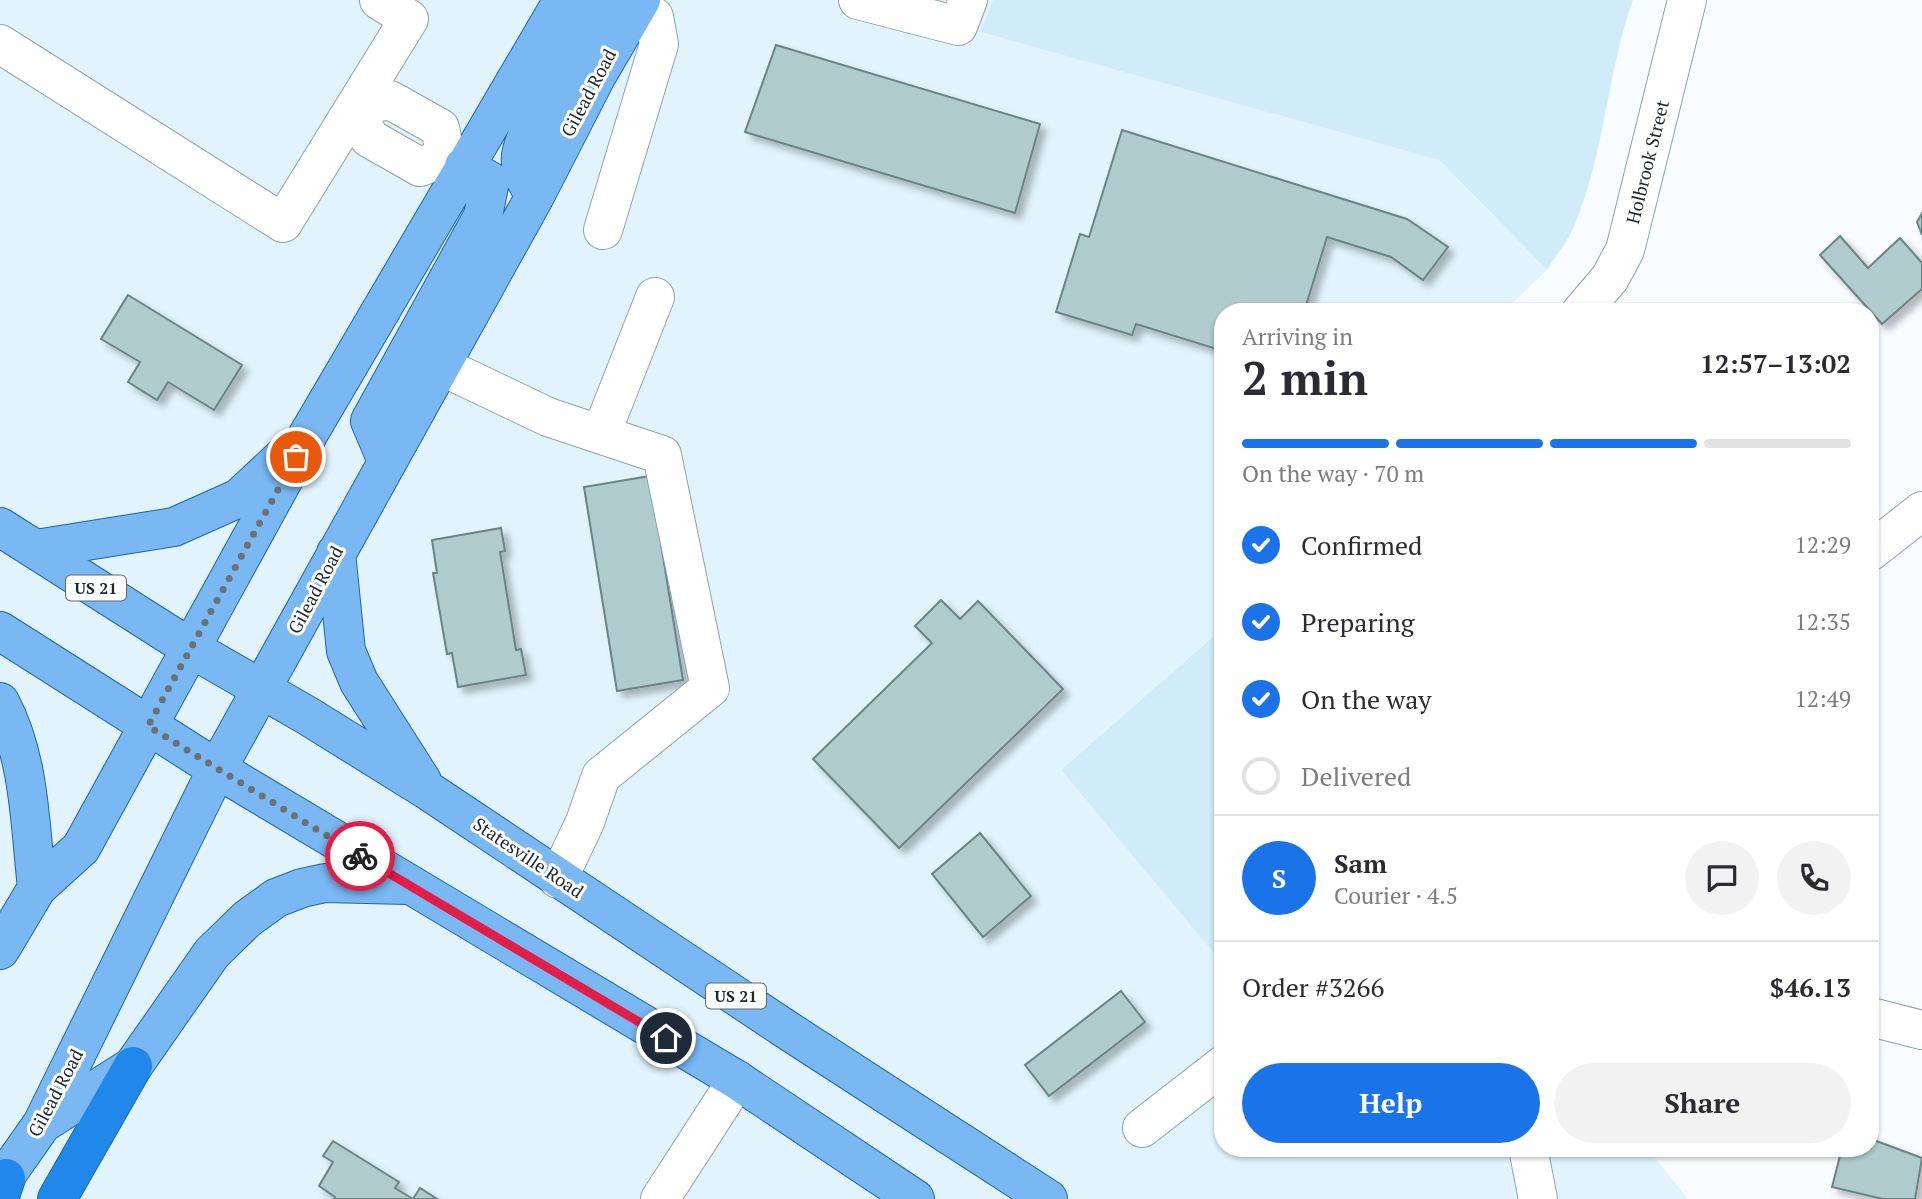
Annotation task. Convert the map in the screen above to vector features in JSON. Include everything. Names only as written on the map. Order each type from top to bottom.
[{"type":"highway","points":[[57,1199],[134,1066]]},
{"type":"main road","points":[[0,950],[37,888],[81,848],[192,649],[455,161],[563,0]]},
{"type":"main road","name":"Gilead Road","points":[[2,1186],[42,1124],[217,769],[535,196],[634,6]]},
{"type":"main road","points":[[387,461],[369,421],[484,216],[490,181],[455,161]]},
{"type":"main road","points":[[36,549],[174,527],[192,520],[239,498],[309,433]]},
{"type":"main road","name":"Statesville Road","points":[[0,527],[192,649],[263,689],[427,790],[1048,1199]]},
{"type":"main road","points":[[337,553],[346,651],[359,682],[427,790]]},
{"type":"main road","points":[[0,631],[121,705],[148,726],[217,769],[737,1080],[915,1199]]},
{"type":"main road","points":[[0,702],[15,735],[28,803],[37,888]]},
{"type":"main road","points":[[42,1124],[134,1066],[212,953],[247,919],[276,898],[325,883],[408,885]]},
{"type":"street","points":[[0,44],[283,223],[409,19],[379,0]]},
{"type":"street","points":[[858,0],[958,26],[968,0]]},
{"type":"street","name":"Holbrook Street","points":[[1589,303],[1610,278],[1625,250],[1687,0]]},
{"type":"street","points":[[603,230],[659,44],[634,6]]},
{"type":"street","points":[[356,107],[390,100],[440,128],[455,161]]},
{"type":"street","points":[[601,434],[655,297]]},
{"type":"street","points":[[439,365],[548,417],[662,454],[710,688],[601,776],[585,822],[558,878]]},
{"type":"street","points":[[1879,545],[1922,511]]},
{"type":"street","points":[[1879,1019],[1922,1030]]},
{"type":"street","points":[[1142,1128],[1214,1072]]},
{"type":"street","points":[[660,1199],[737,1080]]},
{"type":"street","points":[[1530,1157],[1538,1199]]},
{"type":"shaded area","points":[[0,0],[993,0],[980,32],[1439,160],[1547,270],[1512,303],[1214,303],[1214,636],[1061,770],[1214,953],[1214,1157],[1654,1157],[1688,1199],[0,1199]]},
{"type":"shaded area","points":[[993,0],[1633,0],[1617,55],[1600,140],[1585,197],[1566,242],[1547,270],[1439,160],[980,32]]},
{"type":"shaded area","points":[[1214,636],[1214,953],[1061,770]]},
{"type":"building","points":[[776,45],[1040,124],[1015,213],[745,132]]},
{"type":"building","points":[[1122,130],[1407,219],[1448,247],[1423,280],[1391,257],[1327,237],[1307,303],[1214,303],[1214,348],[1136,324],[1132,335],[1056,312],[1080,234],[1089,237]]},
{"type":"building","points":[[1922,213],[1922,235],[1917,222]]},
{"type":"building","points":[[1840,236],[1868,268],[1900,238],[1922,263],[1922,289],[1882,324],[1879,321],[1879,303],[1863,303],[1820,255]]},
{"type":"building","points":[[128,295],[242,365],[214,410],[168,382],[157,400],[128,382],[140,362],[101,339]]},
{"type":"building","points":[[650,476],[683,680],[617,691],[584,487]]},
{"type":"building","points":[[501,528],[505,551],[500,552],[516,650],[521,649],[526,675],[458,687],[452,653],[447,654],[433,573],[437,573],[432,540]]},
{"type":"building","points":[[941,600],[960,619],[978,601],[1063,689],[899,848],[813,759],[932,643],[915,626]]},
{"type":"building","points":[[980,833],[1031,896],[983,937],[932,874]]},
{"type":"building","points":[[1121,991],[1145,1022],[1049,1096],[1025,1065]]},
{"type":"building","points":[[333,1141],[399,1182],[395,1188],[413,1199],[334,1199],[335,1197],[319,1186],[333,1162],[323,1156]]},
{"type":"building","points":[[1879,1142],[1922,1158],[1915,1199],[1883,1199],[1832,1187],[1840,1157],[1879,1157]]},
{"type":"building","points":[[420,1188],[437,1199],[413,1199]]},
{"type":"way so far","points":[[296,457],[148,726],[360,856]]},
{"type":"route","points":[[360,856],[666,1038]]}]
